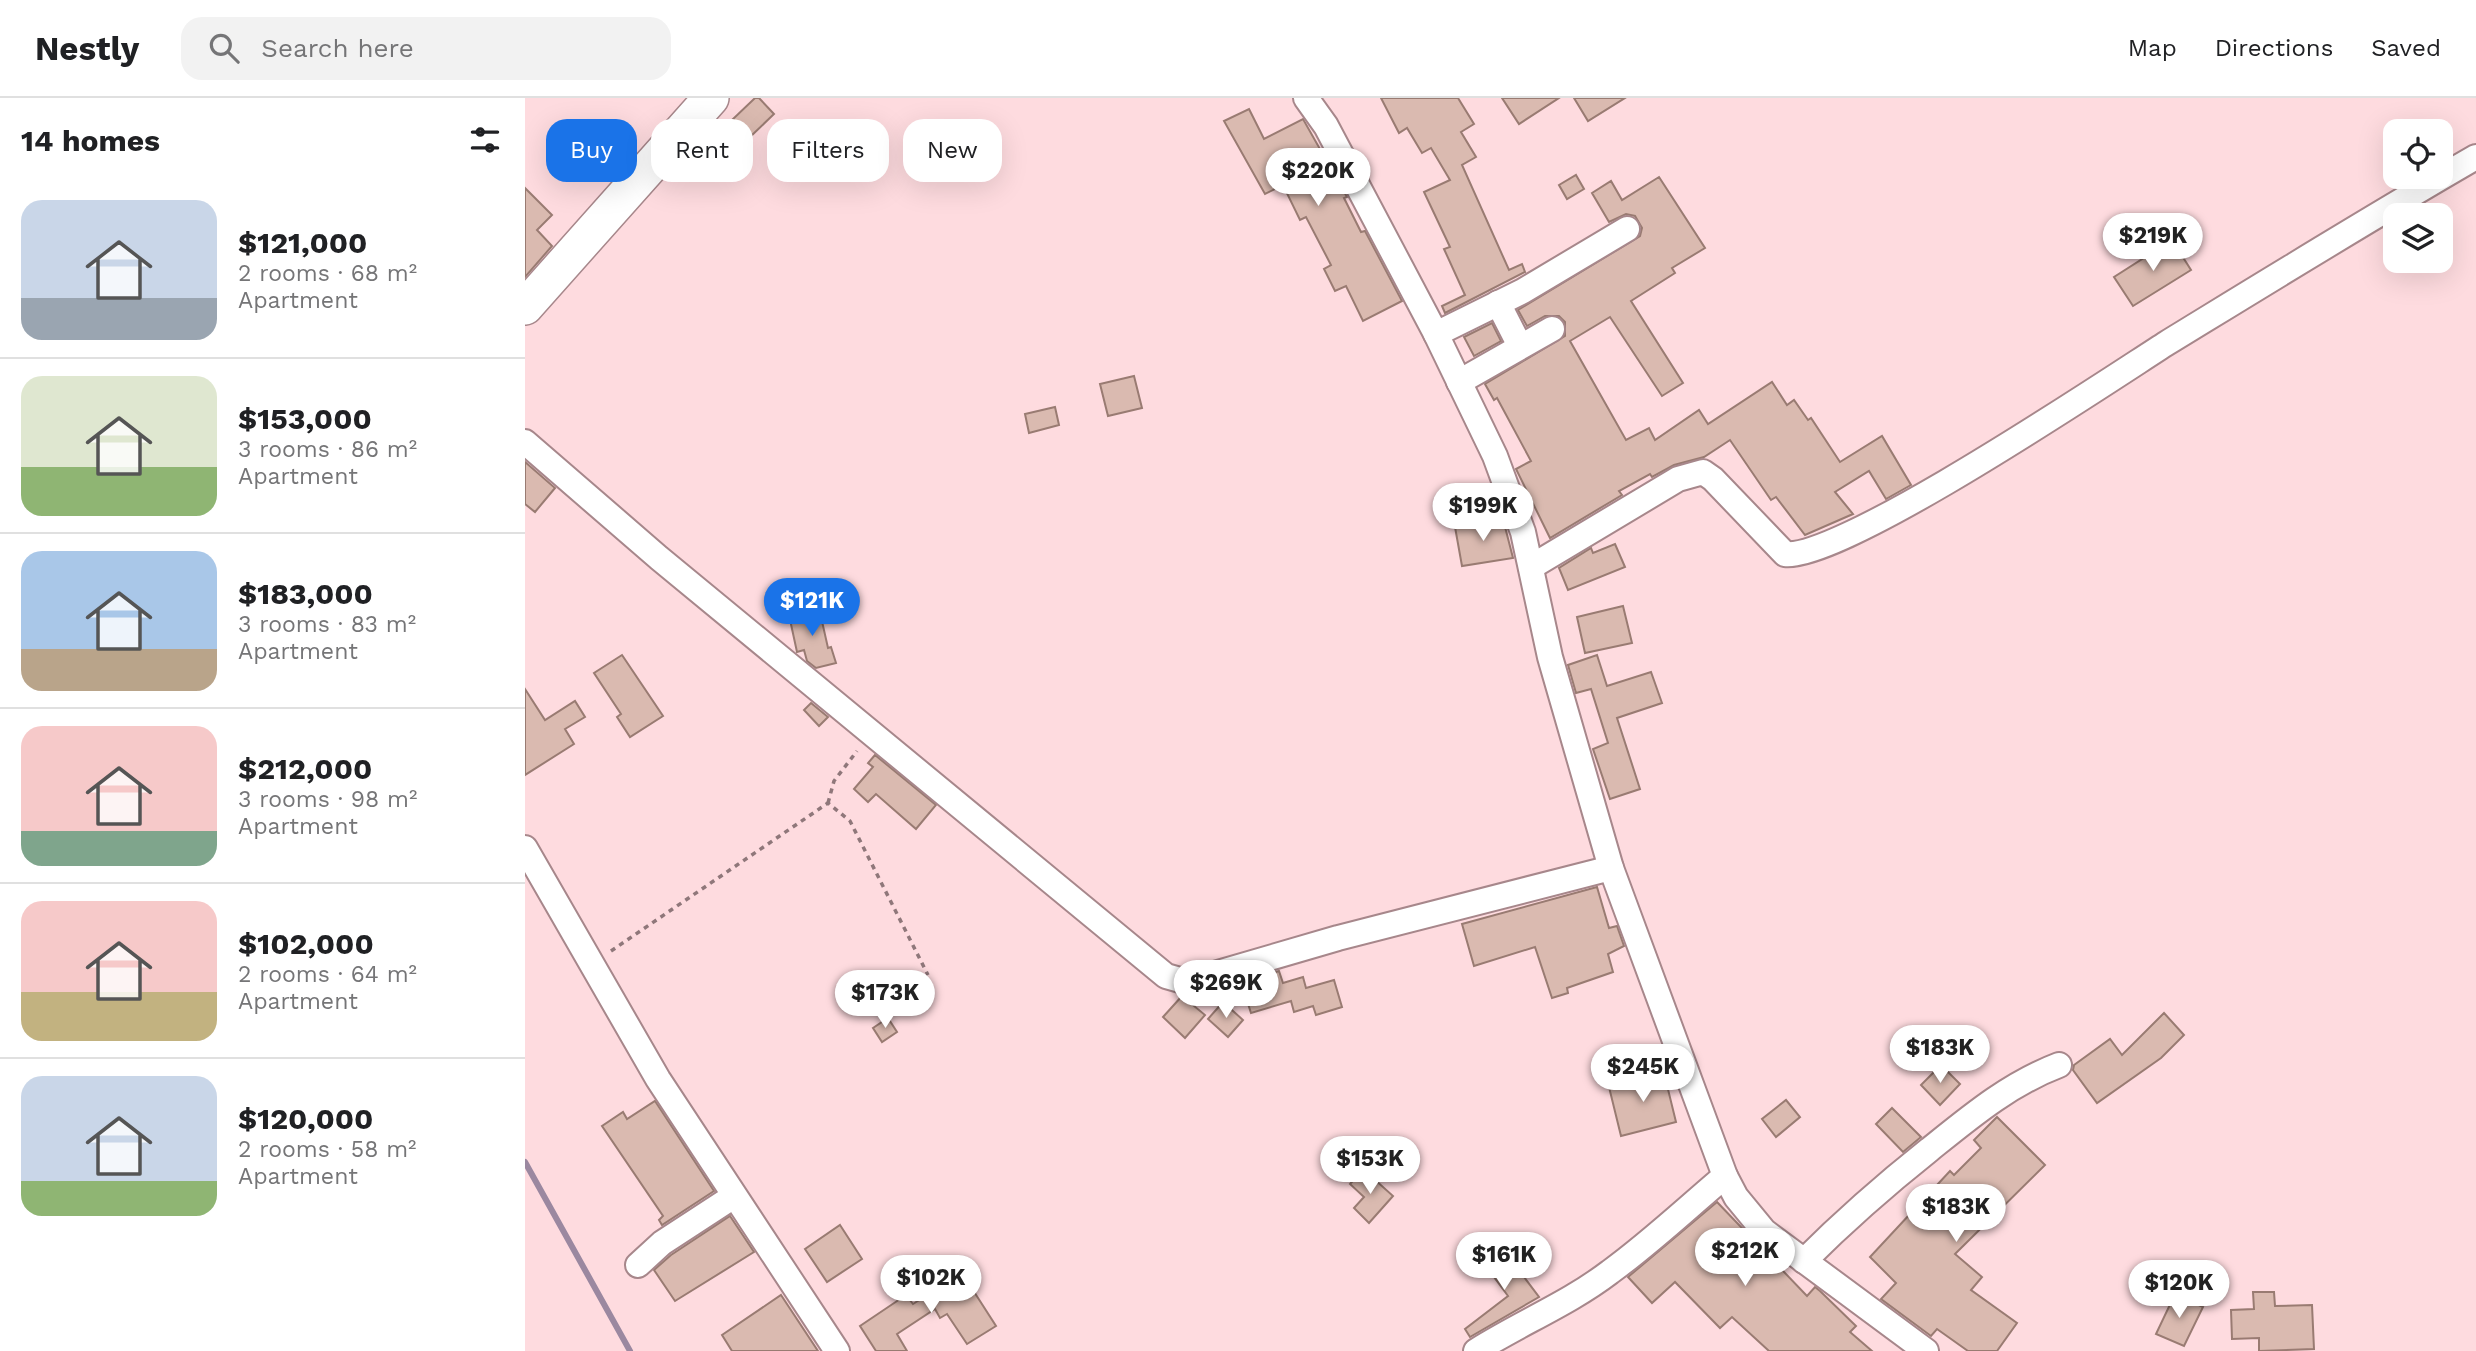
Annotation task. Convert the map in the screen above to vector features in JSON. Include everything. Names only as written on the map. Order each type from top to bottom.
[{"type":"main road","points":[[525,306],[711,98]]},
{"type":"street","points":[[1306,98],[1321,117],[1436,334],[1495,456],[1523,533],[1550,657],[1611,868],[1725,1176],[1736,1197],[1764,1231],[1926,1351]]},
{"type":"street","points":[[1531,567],[1678,479],[1703,472],[1785,554],[1797,556],[1818,548],[1895,510],[2023,434],[2378,214],[2476,157]]},
{"type":"street","points":[[1436,334],[1498,303],[1627,229]]},
{"type":"street","points":[[1498,303],[1520,346]]},
{"type":"street","points":[[1459,382],[1552,329]]},
{"type":"street","points":[[525,442],[659,558],[1166,976],[1187,982],[1338,938],[1611,868]]},
{"type":"street","points":[[525,848],[658,1079],[837,1351]]},
{"type":"street","points":[[1804,1261],[1854,1211],[1958,1126],[2012,1086],[2059,1065]]},
{"type":"street","points":[[1476,1351],[1531,1318],[1551,1312],[1609,1273],[1725,1176]]},
{"type":"street","points":[[638,1265],[662,1243],[734,1196]]},
{"type":"path","points":[[592,964],[828,803],[834,781],[872,731]]},
{"type":"path","points":[[828,803],[850,821],[928,975]]},
{"type":"building","points":[[755,98],[759,98],[774,114],[753,134],[753,119],[733,119]]},
{"type":"building","points":[[1381,98],[1458,98],[1474,124],[1461,132],[1476,157],[1462,165],[1509,270],[1522,264],[1525,272],[1445,313],[1442,306],[1465,295],[1444,249],[1450,247],[1424,192],[1450,180],[1431,148],[1422,153],[1407,128],[1399,133]]},
{"type":"building","points":[[1502,98],[1559,98],[1519,124]]},
{"type":"building","points":[[1574,98],[1625,98],[1588,121]]},
{"type":"building","points":[[1249,109],[1264,139],[1303,119],[1347,197],[1344,198],[1361,232],[1365,231],[1402,301],[1363,321],[1346,286],[1335,291],[1324,269],[1331,265],[1306,217],[1300,220],[1283,185],[1265,194],[1224,121]]},
{"type":"building","points":[[1576,175],[1584,189],[1567,199],[1559,185]]},
{"type":"building","points":[[1659,177],[1705,248],[1672,268],[1675,273],[1631,301],[1683,383],[1662,396],[1610,317],[1570,341],[1626,440],[1649,428],[1655,440],[1699,410],[1708,424],[1772,382],[1787,405],[1794,400],[1808,420],[1811,418],[1840,462],[1882,436],[1911,485],[1886,499],[1869,471],[1835,492],[1853,514],[1805,535],[1776,497],[1771,500],[1730,440],[1704,457],[1674,465],[1652,477],[1650,474],[1619,491],[1622,495],[1550,538],[1516,469],[1531,461],[1497,398],[1494,400],[1485,384],[1565,336],[1565,322],[1559,316],[1545,316],[1527,326],[1518,310],[1640,236],[1642,228],[1635,216],[1626,214],[1609,222],[1592,193],[1611,181],[1622,200]]},
{"type":"building","points":[[525,188],[552,215],[537,230],[552,246],[525,277]]},
{"type":"building","points":[[2172,240],[2191,270],[2133,306],[2114,277]]},
{"type":"building","points":[[1492,323],[1501,341],[1474,356],[1464,337]]},
{"type":"building","points":[[1134,376],[1142,408],[1108,416],[1100,384]]},
{"type":"building","points":[[1055,407],[1059,425],[1029,433],[1025,414]]},
{"type":"building","points":[[525,462],[555,488],[535,512],[525,504]]},
{"type":"building","points":[[1490,521],[1491,525],[1504,523],[1513,558],[1462,566],[1455,527]]},
{"type":"building","points":[[1615,544],[1625,567],[1568,590],[1559,568],[1591,548],[1593,553]]},
{"type":"building","points":[[1623,606],[1632,643],[1585,653],[1577,617]]},
{"type":"building","points":[[819,608],[828,648],[831,647],[836,663],[816,668],[807,661],[804,650],[797,652],[789,615]]},
{"type":"building","points":[[622,655],[663,716],[630,737],[617,717],[621,714],[594,673]]},
{"type":"building","points":[[1597,655],[1607,686],[1651,672],[1662,703],[1617,718],[1640,789],[1610,799],[1593,749],[1608,743],[1591,689],[1576,693],[1568,665]]},
{"type":"building","points":[[525,689],[545,720],[575,701],[585,717],[565,729],[574,744],[525,775]]},
{"type":"building","points":[[811,703],[828,717],[819,726],[804,710]]},
{"type":"building","points":[[875,755],[936,805],[916,829],[876,794],[868,802],[854,789],[873,767],[868,763]]},
{"type":"building","points":[[1597,887],[1609,928],[1617,926],[1624,946],[1608,954],[1613,972],[1567,988],[1568,993],[1552,998],[1535,947],[1474,966],[1462,924]]},
{"type":"building","points":[[1279,971],[1283,983],[1303,977],[1306,988],[1334,980],[1342,1007],[1316,1015],[1313,1006],[1294,1012],[1291,1001],[1251,1013],[1241,982]]},
{"type":"building","points":[[1182,996],[1205,1015],[1185,1038],[1163,1017]]},
{"type":"building","points":[[1223,1002],[1243,1020],[1228,1037],[1208,1019]]},
{"type":"building","points":[[2164,1013],[2184,1035],[2161,1058],[2097,1103],[2073,1070],[2074,1065],[2110,1039],[2122,1055]]},
{"type":"building","points":[[888,1018],[897,1032],[882,1042],[873,1028]]},
{"type":"building","points":[[1941,1065],[1960,1084],[1940,1105],[1921,1085]]},
{"type":"building","points":[[1664,1073],[1676,1122],[1621,1136],[1609,1087]]},
{"type":"building","points":[[1786,1100],[1800,1117],[1776,1137],[1762,1119]]},
{"type":"building","points":[[655,1101],[714,1191],[662,1225],[659,1220],[663,1216],[602,1126],[623,1112],[627,1119]]},
{"type":"building","points":[[1892,1108],[1921,1137],[1903,1152],[1876,1124]]},
{"type":"building","points":[[1997,1117],[2045,1165],[1955,1254],[1982,1277],[1971,1290],[2017,1323],[1997,1351],[1968,1351],[1937,1329],[1931,1336],[1881,1299],[1896,1283],[1870,1257],[1950,1171],[1954,1175],[1981,1148],[1974,1140]]},
{"type":"building","points":[[1363,1169],[1393,1196],[1369,1223],[1354,1208],[1364,1197],[1350,1184]]},
{"type":"building","points":[[1717,1202],[1807,1296],[1815,1287],[1820,1291],[1856,1326],[1850,1332],[1872,1351],[1769,1351],[1732,1317],[1720,1328],[1675,1282],[1652,1303],[1628,1277]]},
{"type":"building","points":[[730,1216],[754,1252],[675,1301],[654,1270],[671,1255]]},
{"type":"building","points":[[840,1225],[862,1259],[827,1282],[805,1249]]},
{"type":"building","points":[[1494,1248],[1506,1265],[1512,1261],[1539,1297],[1470,1337],[1465,1329],[1508,1296],[1480,1258]]},
{"type":"building","points":[[962,1273],[996,1326],[967,1344],[947,1314],[940,1318],[935,1309],[897,1334],[907,1351],[876,1351],[860,1326],[906,1295],[913,1304]]},
{"type":"building","points":[[2253,1292],[2274,1292],[2275,1306],[2312,1305],[2314,1349],[2259,1351],[2259,1338],[2232,1339],[2231,1310],[2254,1309]]},
{"type":"building","points":[[2175,1294],[2203,1307],[2184,1346],[2156,1334]]},
{"type":"building","points":[[781,1295],[818,1351],[732,1351],[722,1335]]},
{"type":"waterway","points":[[525,1162],[630,1351]]}]
